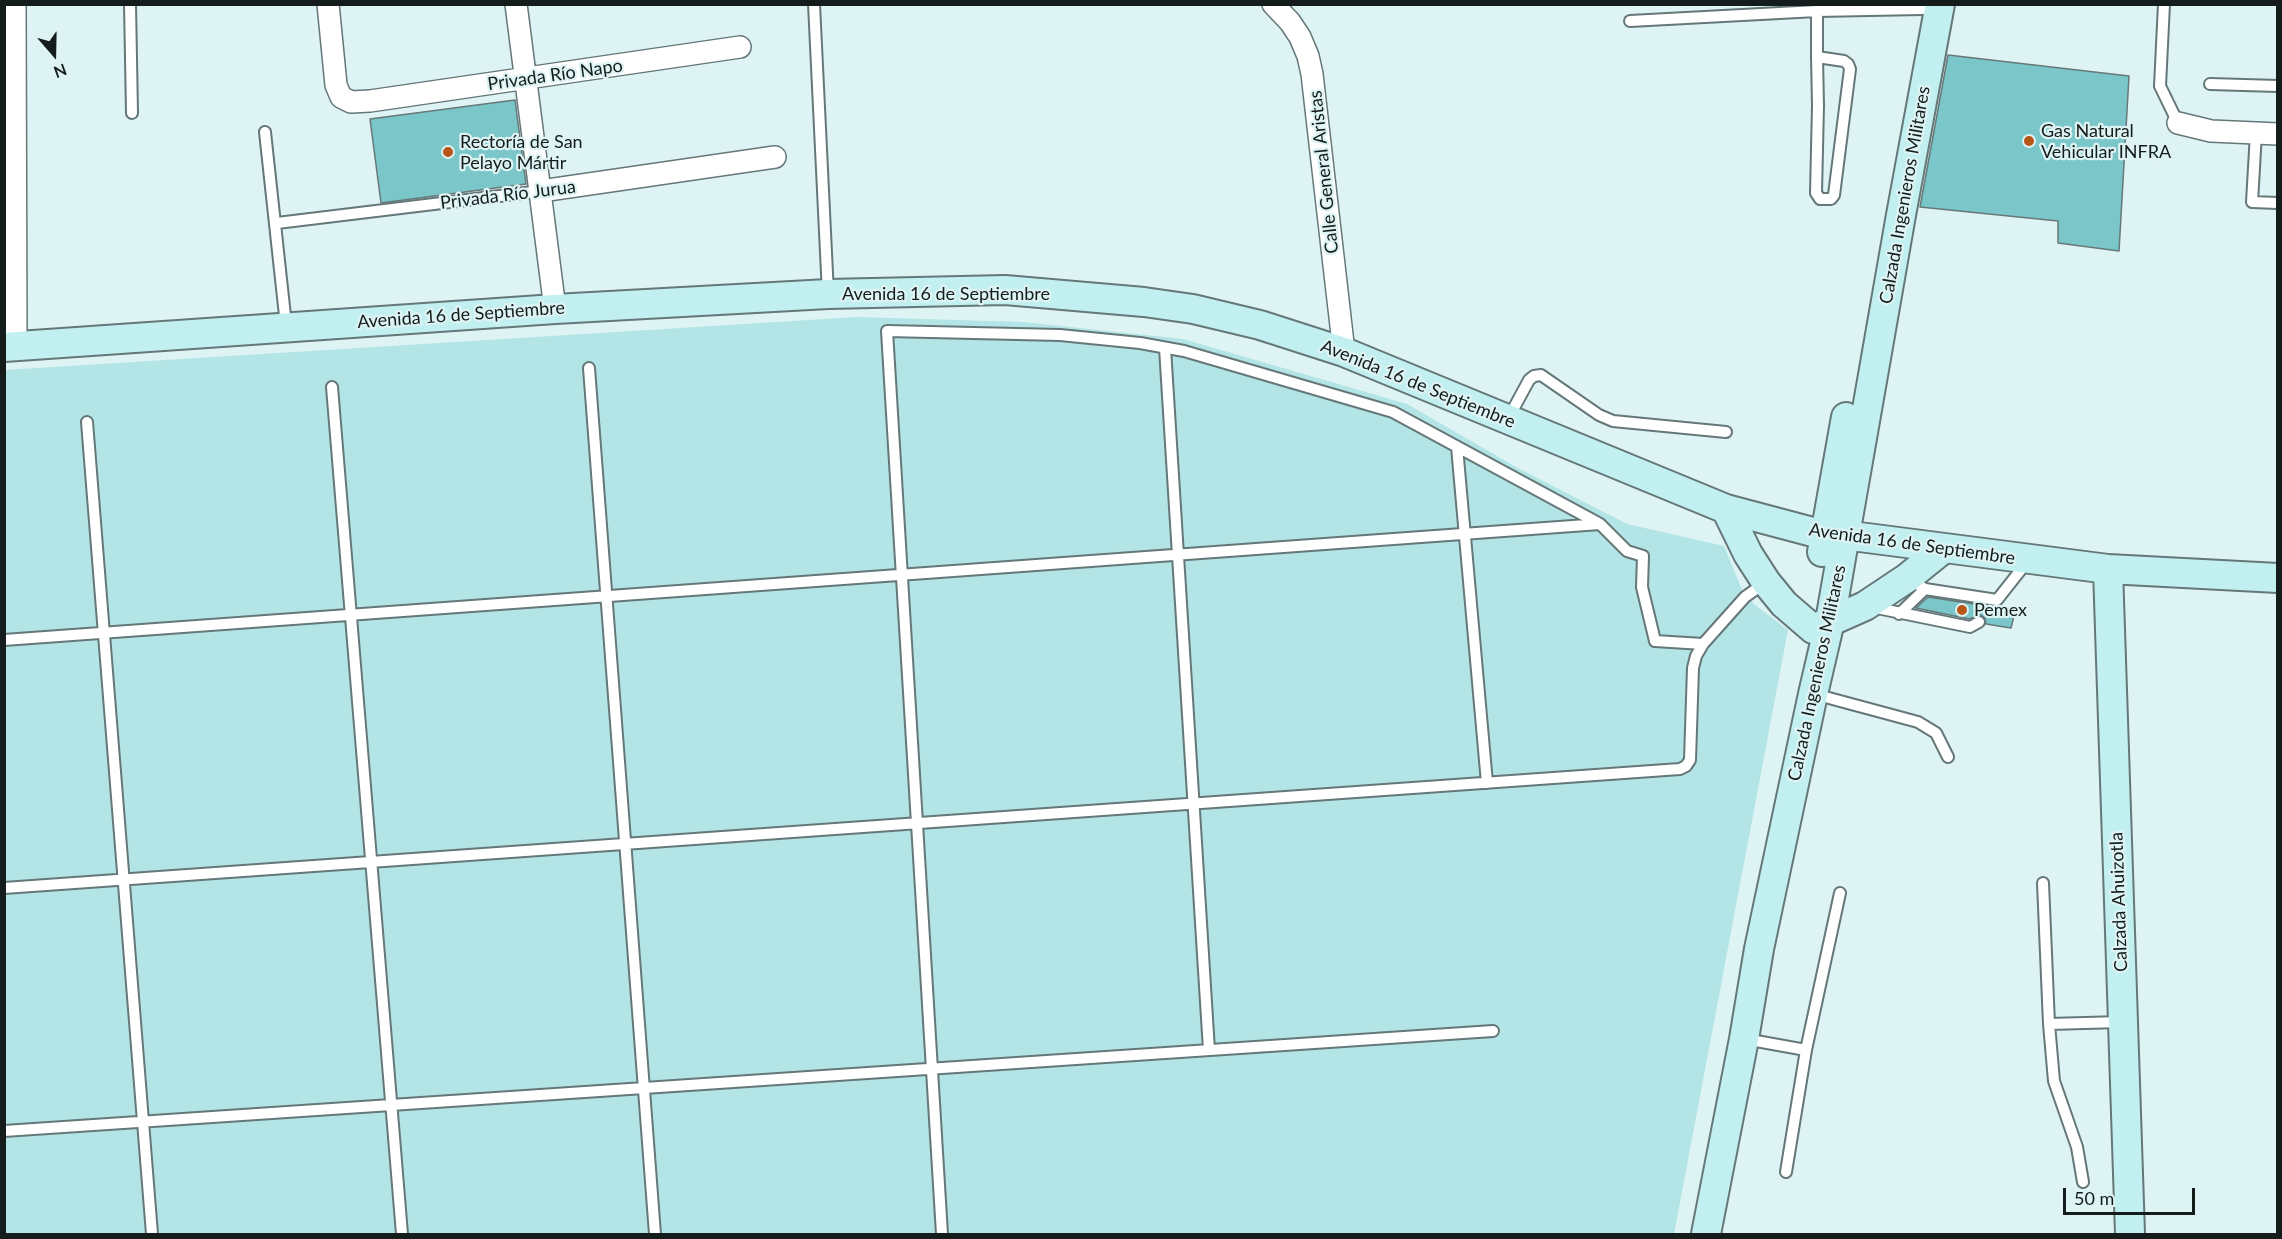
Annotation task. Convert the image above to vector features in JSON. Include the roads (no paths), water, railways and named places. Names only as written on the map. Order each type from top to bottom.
[{"type":"main road","name":"Calzada Ingenieros Militares","points":[[1693,1234],[1737,1037],[1806,692],[1822,625],[1834,535],[1928,6]]},
{"type":"main road","name":"Avenida 16 de Septiembre","points":[[10,347],[555,309],[828,294],[1005,290],[1144,302],[1193,309],[1260,325],[1344,352],[1726,509],[1834,535],[1943,549],[2108,569],[2277,578]]},
{"type":"main road","points":[[1726,509],[1748,554],[1784,604],[1822,625],[1916,583],[1943,549]]},
{"type":"main road","name":"Calzada Ahuizotla","points":[[2108,569],[2130,1234]]},
{"type":"main road","name":"Calzada Ingenieros Militares","points":[[1706,1234],[1737,1037]]},
{"type":"street","points":[[10,347],[15,4]]},
{"type":"street","name":"Privada Río Napo","points":[[328,4],[336,86],[341,97],[351,102],[370,102],[740,47]]},
{"type":"street","points":[[516,4],[555,309]]},
{"type":"street","name":"Calle General Aristas","points":[[1273,4],[1300,37],[1312,74],[1344,352]]},
{"type":"street","points":[[2178,123],[2211,131],[2277,134]]},
{"type":"street","name":"Privada Río Jurua","points":[[541,191],[776,157]]},
{"type":"lane","points":[[130,4],[132,113]]},
{"type":"lane","points":[[814,4],[828,294]]},
{"type":"lane","points":[[2164,4],[2160,86],[2178,123]]},
{"type":"lane","points":[[1630,21],[1928,6]]},
{"type":"lane","points":[[1817,11],[1816,193],[1820,199],[1831,199],[1835,189],[1850,69],[1844,61],[1817,57]]},
{"type":"lane","points":[[2210,84],[2277,86]]},
{"type":"lane","points":[[265,132],[277,223],[286,327]]},
{"type":"lane","points":[[2256,133],[2252,202],[2277,203]]},
{"type":"lane","name":"Privada Río Jurua","points":[[277,223],[541,191]]},
{"type":"lane","points":[[942,1234],[888,331],[1060,335],[1140,343],[1184,351],[1393,412],[1600,524],[1627,551],[1643,556],[1642,587],[1655,641],[1703,644]]},
{"type":"lane","points":[[1165,348],[1209,1050]]},
{"type":"lane","points":[[589,368],[655,1234]]},
{"type":"lane","points":[[1508,420],[1529,380],[1541,375],[1599,415],[1613,421],[1726,432]]},
{"type":"lane","points":[[332,387],[402,1234]]},
{"type":"lane","points":[[87,422],[152,1234]]},
{"type":"lane","points":[[1457,447],[1487,783]]},
{"type":"lane","points":[[4,640],[1600,524]]},
{"type":"lane","points":[[1899,614],[1916,583],[1994,603],[2030,559]]},
{"type":"lane","points":[[4,888],[1680,770],[1690,760],[1693,668],[1696,656],[1703,644],[1745,597],[1766,582]]},
{"type":"lane","points":[[1865,606],[1970,627],[1979,622]]},
{"type":"lane","points":[[1806,692],[1918,722],[1936,733],[1948,758]]},
{"type":"lane","points":[[2043,883],[2049,1024],[2054,1081],[2077,1147],[2083,1182]]},
{"type":"lane","points":[[1786,1173],[1806,1050],[1840,893]]},
{"type":"lane","points":[[2049,1024],[2123,1022]]},
{"type":"lane","points":[[4,1131],[1493,1031]]},
{"type":"lane","points":[[1737,1037],[1806,1050]]},
{"type":"place","name":"Gas Natural Vehicular INFRA","points":[[2029,141]]},
{"type":"place","name":"Rectoría de San Pelayo Mártir","points":[[448,152]]},
{"type":"place","name":"Pemex","points":[[1962,610]]}]
